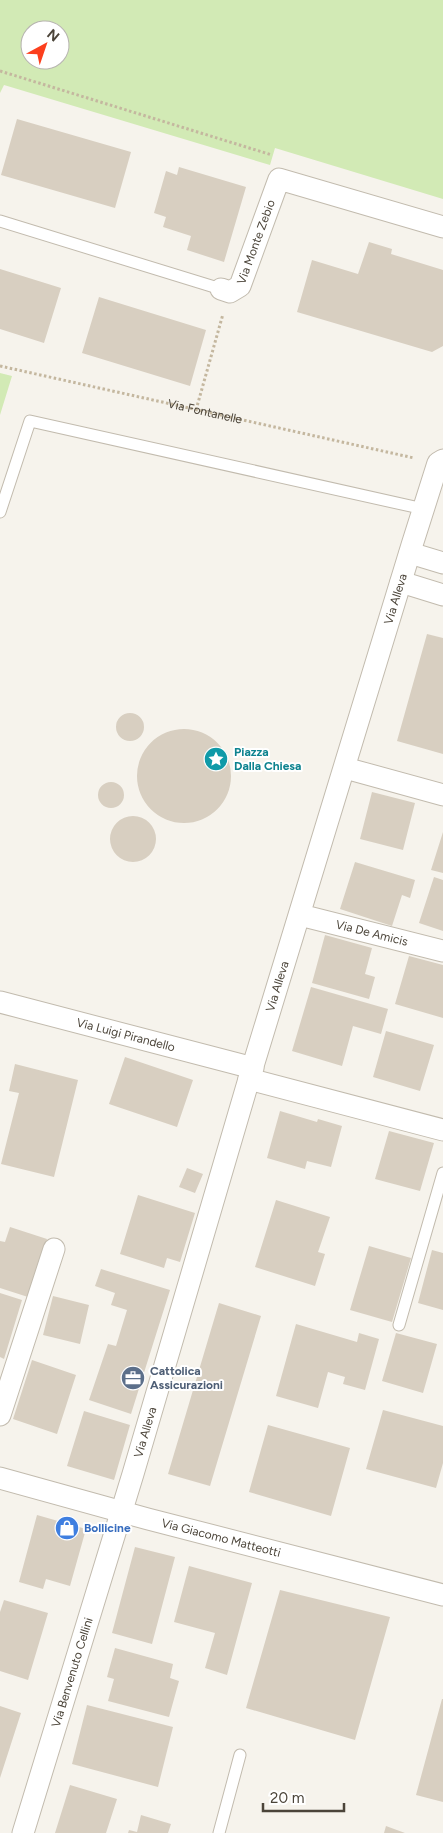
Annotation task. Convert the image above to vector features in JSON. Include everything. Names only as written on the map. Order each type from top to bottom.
[{"type":"street","name":"Via Monte Zebio","points":[[225,291],[240,286],[279,179],[443,227]]},
{"type":"street","name":"Via Alleva","points":[[121,1512],[251,1074],[401,582],[440,461]]},
{"type":"street","points":[[410,553],[443,563]]},
{"type":"street","points":[[401,582],[443,595]]},
{"type":"street","points":[[344,768],[443,795]]},
{"type":"street","name":"Via De Amicis","points":[[300,915],[443,951]]},
{"type":"street","name":"Via Luigi Pirandello","points":[[0,1002],[443,1130]]},
{"type":"street","points":[[0,1415],[54,1250]]},
{"type":"street","name":"Via Giacomo Matteotti","points":[[0,1478],[121,1512],[443,1595]]},
{"type":"street","name":"Via Benvenuto Cellini","points":[[23,1833],[121,1512]]},
{"type":"lane","name":"Via Monte Zebio","points":[[0,221],[225,291]]},
{"type":"lane","points":[[0,512],[30,421],[424,509]]},
{"type":"lane","points":[[399,1325],[443,1173]]},
{"type":"lane","points":[[219,1833],[240,1755]]},
{"type":"path","points":[[0,72],[273,156]]},
{"type":"path","points":[[196,410],[225,291]]},
{"type":"path","name":"Via Fontanelle","points":[[0,366],[410,456]]},
{"type":"green space","points":[[0,0],[443,0],[443,199],[275,148],[270,165],[4,85],[0,93]]},
{"type":"green space","points":[[0,373],[12,376],[0,415]]},
{"type":"building","points":[[17,119],[131,152],[115,208],[1,175]]},
{"type":"building","points":[[179,167],[246,187],[224,262],[187,250],[191,236],[163,227],[166,217],[154,213],[166,171],[177,175]]},
{"type":"building","points":[[369,242],[392,249],[391,254],[443,270],[443,346],[432,352],[297,312],[312,260],[358,274]]},
{"type":"building","points":[[0,269],[61,288],[44,343],[0,329]]},
{"type":"building","points":[[99,297],[206,330],[190,386],[82,353]]},
{"type":"building","points":[[427,634],[443,638],[443,754],[397,741]]},
{"type":"building","points":[[130,713],[140,717],[144,727],[140,737],[130,741],[120,737],[116,727],[120,717]]},
{"type":"building","points":[[175,729],[193,729],[218,742],[228,758],[231,776],[228,794],[218,810],[193,823],[175,823],[150,810],[137,785],[137,767],[150,742]]},
{"type":"building","points":[[111,782],[121,785],[124,795],[121,805],[111,808],[101,805],[98,795],[101,785]]},
{"type":"building","points":[[372,792],[415,803],[403,850],[360,839]]},
{"type":"building","points":[[128,816],[138,816],[152,826],[156,839],[152,852],[146,858],[138,862],[128,862],[114,852],[110,844],[110,834],[120,820]]},
{"type":"building","points":[[443,832],[443,873],[431,870]]},
{"type":"building","points":[[355,862],[415,880],[410,898],[402,895],[392,926],[340,909]]},
{"type":"building","points":[[434,877],[443,880],[443,931],[419,923]]},
{"type":"building","points":[[325,935],[372,948],[365,974],[375,977],[369,999],[312,983]]},
{"type":"building","points":[[409,956],[443,965],[443,1018],[395,1004]]},
{"type":"building","points":[[311,987],[388,1009],[381,1034],[353,1026],[342,1066],[292,1051]]},
{"type":"building","points":[[386,1031],[434,1045],[420,1091],[373,1077]]},
{"type":"building","points":[[125,1057],[193,1080],[177,1127],[109,1104]]},
{"type":"building","points":[[15,1064],[78,1080],[54,1177],[1,1164],[19,1093],[9,1091]]},
{"type":"building","points":[[280,1111],[317,1122],[318,1119],[342,1126],[331,1167],[307,1161],[305,1169],[267,1158]]},
{"type":"building","points":[[389,1131],[434,1143],[420,1191],[375,1179]]},
{"type":"building","points":[[187,1168],[203,1174],[195,1193],[179,1187]]},
{"type":"building","points":[[138,1195],[195,1213],[180,1262],[167,1258],[164,1268],[120,1254]]},
{"type":"building","points":[[276,1200],[330,1217],[318,1252],[325,1254],[315,1286],[255,1267]]},
{"type":"building","points":[[10,1227],[47,1239],[28,1297],[0,1288],[0,1241],[5,1242]]},
{"type":"building","points":[[369,1246],[411,1258],[392,1322],[350,1310]]},
{"type":"building","points":[[432,1250],[443,1253],[443,1310],[418,1303]]},
{"type":"building","points":[[101,1269],[170,1290],[131,1414],[89,1400],[108,1344],[116,1346],[127,1310],[111,1305],[115,1293],[95,1286]]},
{"type":"building","points":[[0,1293],[22,1300],[4,1359],[0,1357]]},
{"type":"building","points":[[53,1296],[89,1305],[80,1344],[43,1335]]},
{"type":"building","points":[[219,1303],[261,1316],[210,1486],[168,1474]]},
{"type":"building","points":[[296,1324],[357,1342],[359,1333],[379,1339],[365,1390],[343,1384],[345,1377],[328,1372],[318,1408],[276,1396]]},
{"type":"building","points":[[396,1333],[437,1344],[423,1393],[382,1381]]},
{"type":"building","points":[[32,1360],[76,1375],[57,1434],[13,1419]]},
{"type":"building","points":[[383,1410],[443,1426],[443,1463],[436,1488],[366,1469]]},
{"type":"building","points":[[84,1411],[130,1425],[114,1480],[67,1466]]},
{"type":"building","points":[[268,1425],[350,1448],[331,1516],[249,1492]]},
{"type":"building","points":[[37,1515],[86,1529],[70,1586],[46,1579],[43,1589],[19,1582]]},
{"type":"building","points":[[135,1547],[175,1557],[152,1644],[112,1633]]},
{"type":"building","points":[[189,1566],[252,1583],[227,1675],[205,1668],[215,1633],[174,1622]]},
{"type":"building","points":[[280,1590],[390,1617],[355,1740],[246,1708]]},
{"type":"building","points":[[4,1600],[48,1613],[28,1680],[0,1671],[0,1612]]},
{"type":"building","points":[[115,1648],[173,1664],[170,1678],[179,1681],[169,1717],[108,1701],[114,1679],[107,1677]]},
{"type":"building","points":[[443,1699],[443,1802],[416,1795]]},
{"type":"building","points":[[87,1705],[173,1727],[158,1787],[72,1764]]},
{"type":"building","points":[[0,1706],[21,1713],[0,1778]]},
{"type":"building","points":[[70,1785],[117,1799],[106,1833],[55,1833]]},
{"type":"building","points":[[141,1815],[171,1824],[168,1833],[128,1833],[129,1830],[137,1832]]},
{"type":"building","points":[[386,1826],[405,1833],[384,1833]]},
{"type":"place","name":"Piazza Dalla Chiesa","points":[[216,759]]},
{"type":"place","name":"Cattolica Assicurazioni","points":[[133,1378]]},
{"type":"place","name":"Bollicine","points":[[67,1528]]}]
